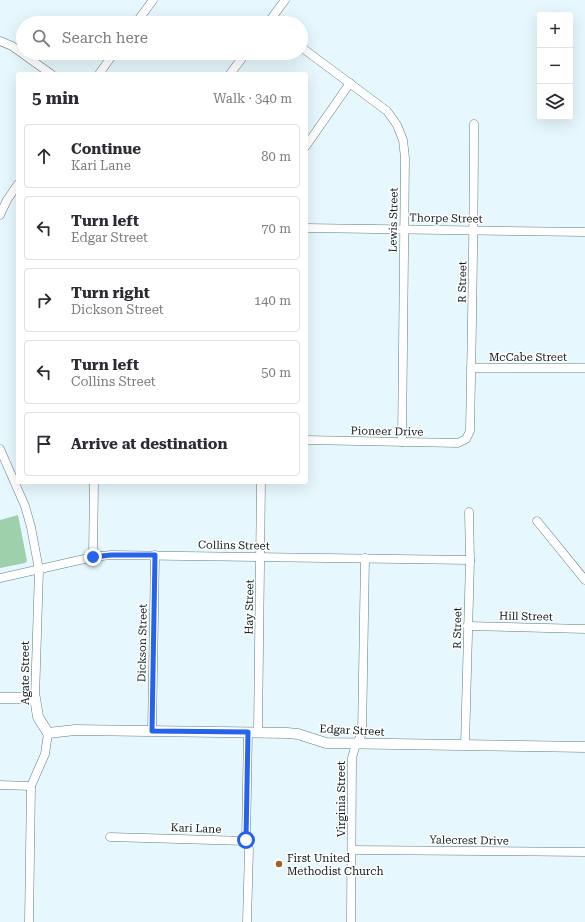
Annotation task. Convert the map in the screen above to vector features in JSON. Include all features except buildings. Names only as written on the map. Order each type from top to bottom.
[{"type":"street","points":[[141,16],[153,0]]},
{"type":"street","points":[[273,16],[285,0]]},
{"type":"street","points":[[0,41],[16,49]]},
{"type":"street","name":"Lewis Street","points":[[308,52],[387,111],[397,125],[403,140],[405,158],[402,442]]},
{"type":"street","points":[[32,60],[48,72]]},
{"type":"street","points":[[100,72],[109,60]]},
{"type":"street","points":[[232,72],[241,60]]},
{"type":"street","points":[[308,143],[350,83]]},
{"type":"street","name":"R Street","points":[[466,439],[470,431],[474,229],[474,124]]},
{"type":"street","points":[[0,215],[7,200],[16,187]]},
{"type":"street","name":"Thorpe Street","points":[[308,228],[474,229],[585,232]]},
{"type":"street","name":"McCabe Street","points":[[471,368],[585,368]]},
{"type":"street","name":"Pioneer Drive","points":[[308,440],[458,442],[466,439]]},
{"type":"street","name":"Agate Street","points":[[0,449],[25,506],[31,527],[39,570],[35,698],[38,717],[48,733]]},
{"type":"street","points":[[93,557],[94,484]]},
{"type":"street","name":"Hay Street","points":[[253,732],[261,556],[261,484]]},
{"type":"street","name":"R Street","points":[[465,745],[467,626],[470,560],[469,512]]},
{"type":"street","points":[[537,521],[585,580]]},
{"type":"street","name":"Collins Street","points":[[0,578],[93,557],[111,555],[470,560]]},
{"type":"street","name":"Dickson Street","points":[[152,731],[155,555]]},
{"type":"street","name":"Virginia Street","points":[[351,922],[352,758],[356,744],[362,734],[365,558]]},
{"type":"street","name":"Hill Street","points":[[467,626],[585,628]]},
{"type":"street","points":[[0,698],[35,698]]},
{"type":"street","name":"Edgar Street","points":[[48,733],[75,730],[253,732],[298,734],[320,742],[356,744],[585,746]]},
{"type":"street","points":[[247,922],[249,850],[246,840],[253,732]]},
{"type":"street","points":[[29,922],[31,786],[44,754],[48,733]]},
{"type":"street","points":[[0,785],[31,786]]},
{"type":"street","name":"Kari Lane","points":[[110,837],[246,840]]},
{"type":"street","name":"Yalecrest Drive","points":[[352,850],[585,852]]},
{"type":"green space","points":[[18,515],[27,561],[25,563],[0,568],[0,520]]},
{"type":"place","name":"First United Methodist Church","points":[[279,864]]},
{"type":"route","points":[[93,557],[111,555],[155,555],[152,731],[248,732],[246,840]]}]
